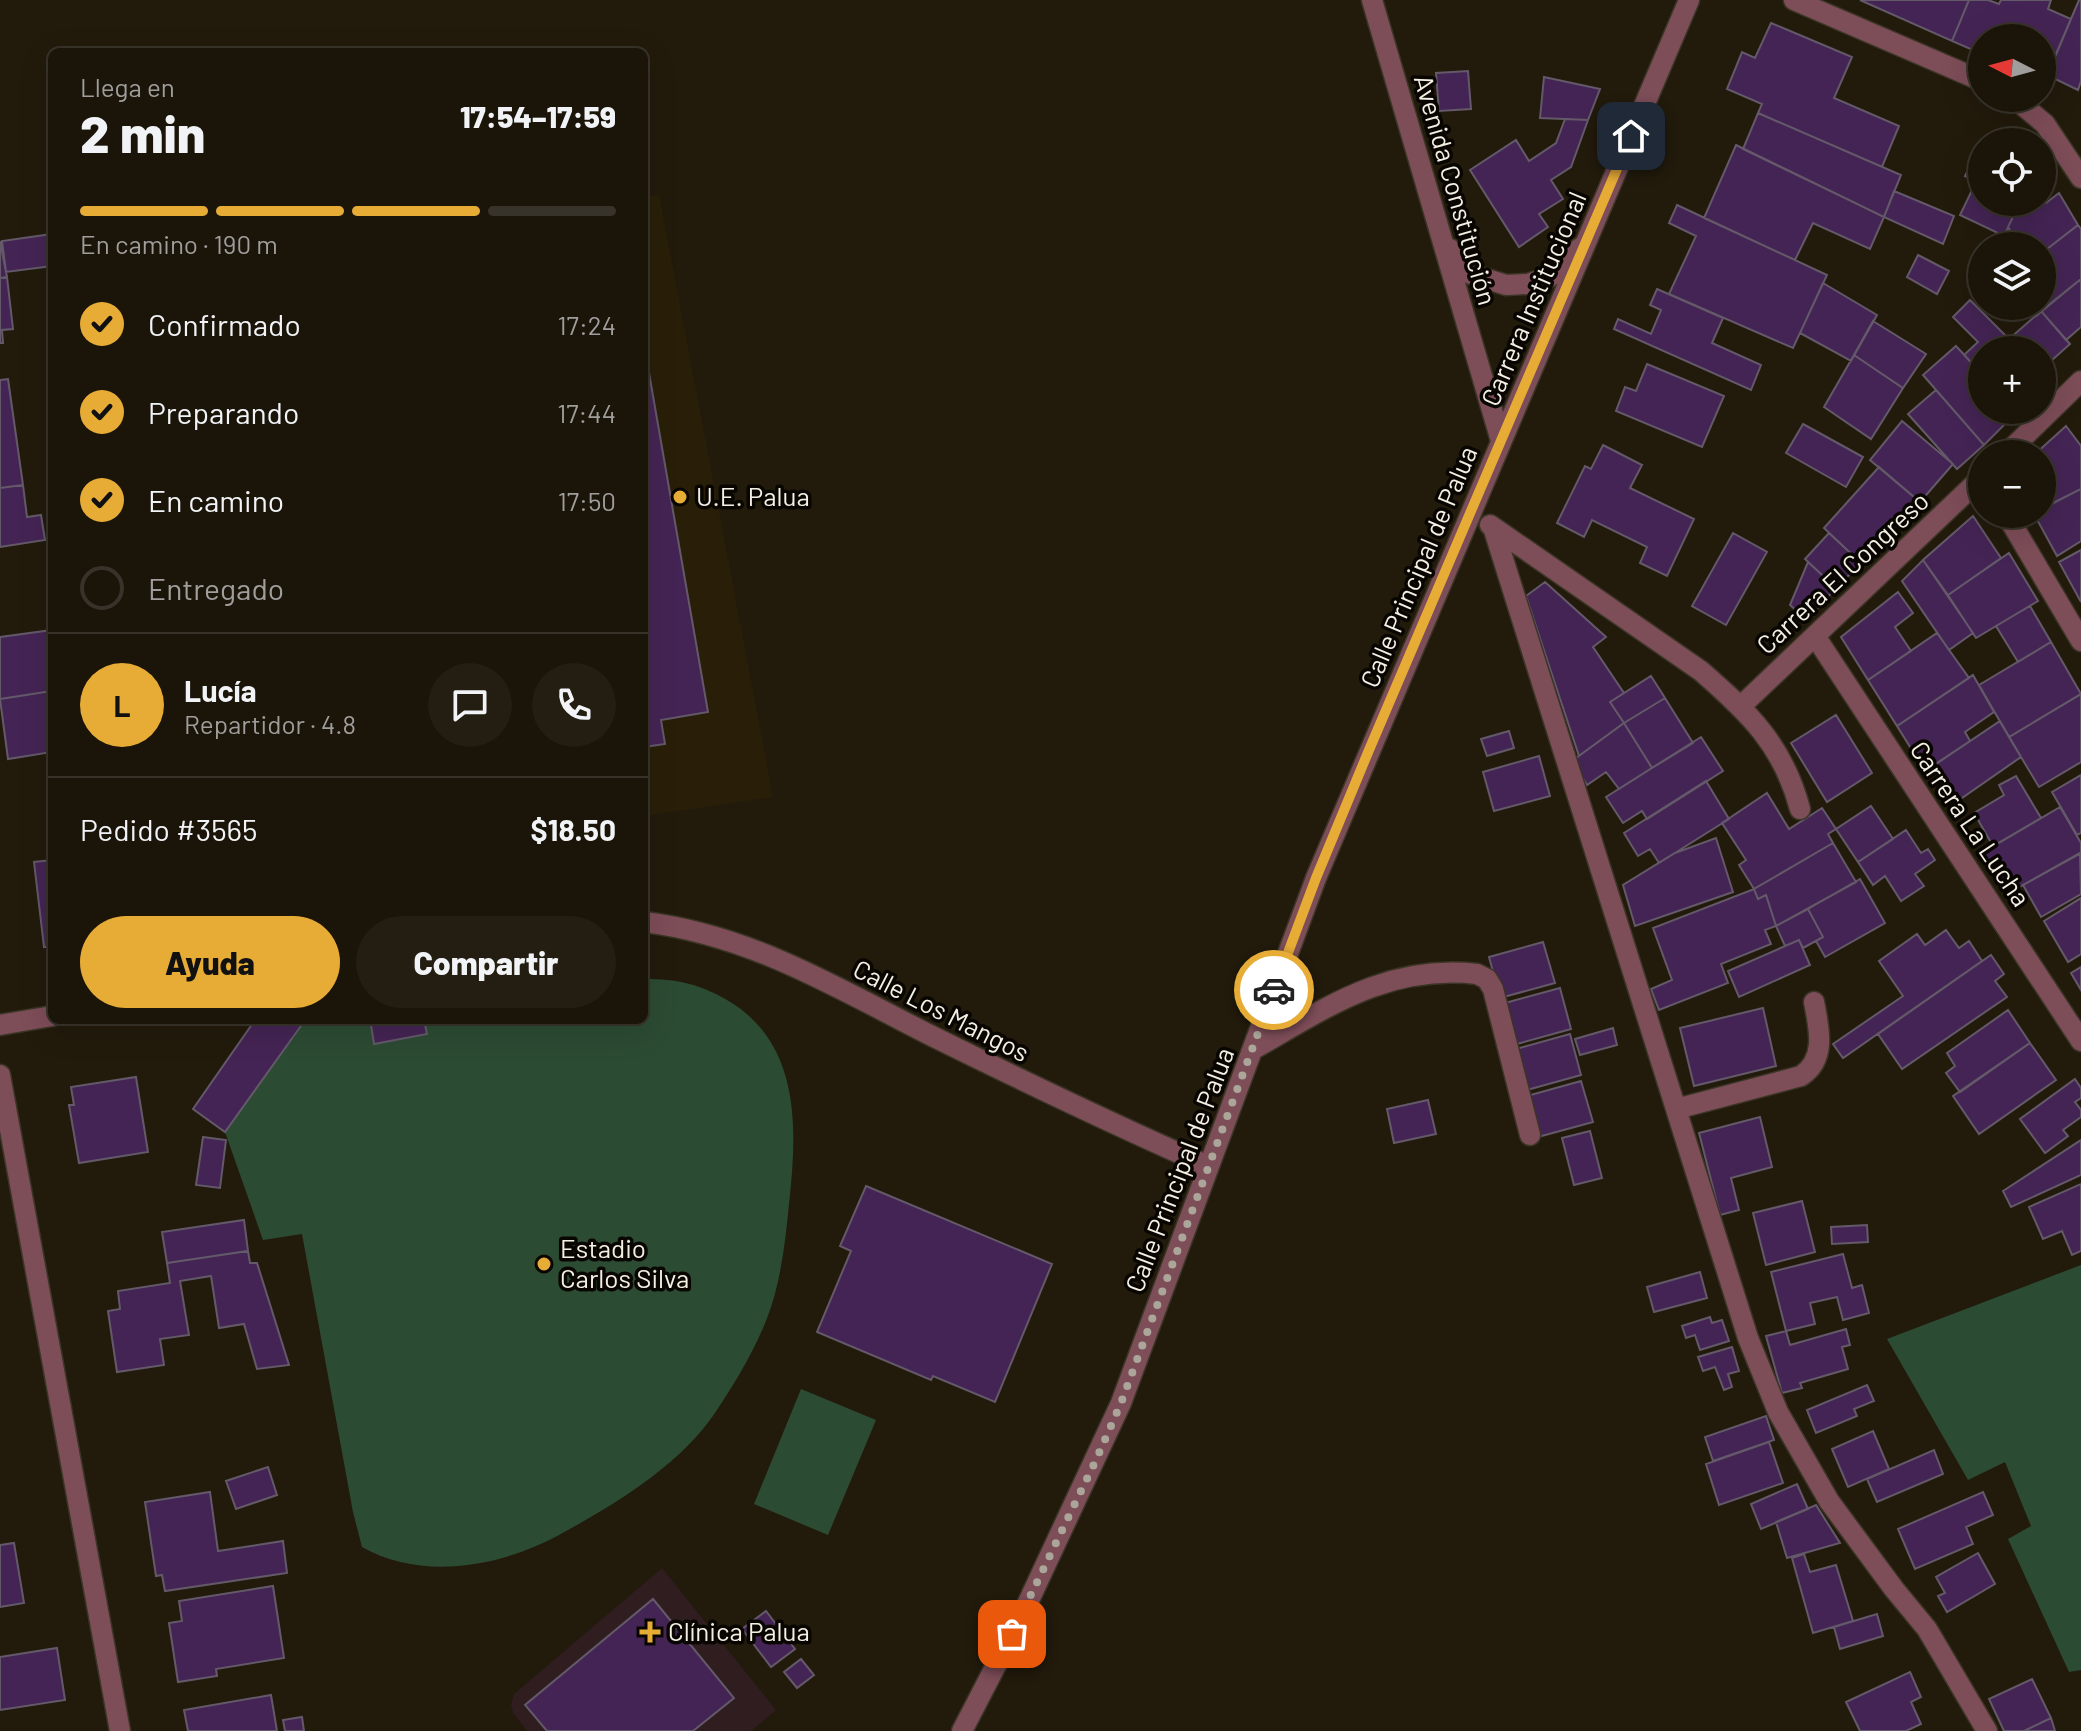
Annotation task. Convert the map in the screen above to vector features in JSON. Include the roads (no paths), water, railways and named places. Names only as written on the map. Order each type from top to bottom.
[{"type":"street","name":"Avenida Constitución","points":[[1372,0],[1501,441]]},
{"type":"street","name":"Carrera Institucional","points":[[1501,441],[1689,0]]},
{"type":"street","points":[[1794,0],[1968,75]]},
{"type":"street","points":[[2031,112],[2045,124],[2081,178]]},
{"type":"street","points":[[1441,232],[1458,261],[1471,274],[1506,285],[1528,284],[1551,276],[1586,243]]},
{"type":"street","points":[[2020,440],[2081,381]]},
{"type":"street","name":"Calle Principal de Palua","points":[[962,1731],[1024,1611],[1121,1403],[1316,878],[1501,441]]},
{"type":"street","name":"Carrera El Congreso","points":[[1740,707],[1968,490]]},
{"type":"street","points":[[1470,512],[1701,671],[1770,739],[1792,777],[1800,809]]},
{"type":"street","points":[[1493,527],[1748,1338],[1778,1412],[1829,1501],[1927,1629],[1987,1731]]},
{"type":"street","points":[[2014,528],[2081,641]]},
{"type":"street","name":"Carrera La Lucha","points":[[1815,636],[2081,1041]]},
{"type":"street","name":"Calle Los Mangos","points":[[648,923],[731,940],[783,960],[1071,1105],[1208,1166]]},
{"type":"street","points":[[1252,1050],[1333,1002],[1375,986],[1408,975],[1477,974],[1487,979],[1493,989],[1530,1135]]},
{"type":"street","points":[[1676,1109],[1801,1076],[1811,1069],[1821,1040],[1814,1002]]},
{"type":"street","points":[[0,1025],[48,1017]]},
{"type":"street","points":[[0,1075],[120,1731]]},
{"type":"place","name":"U.E. Palua","points":[[680,497]]},
{"type":"place","name":"Estadio Carlos Silva","points":[[544,1264]]},
{"type":"place","name":"Clínica Palua","points":[[650,1632]]}]
